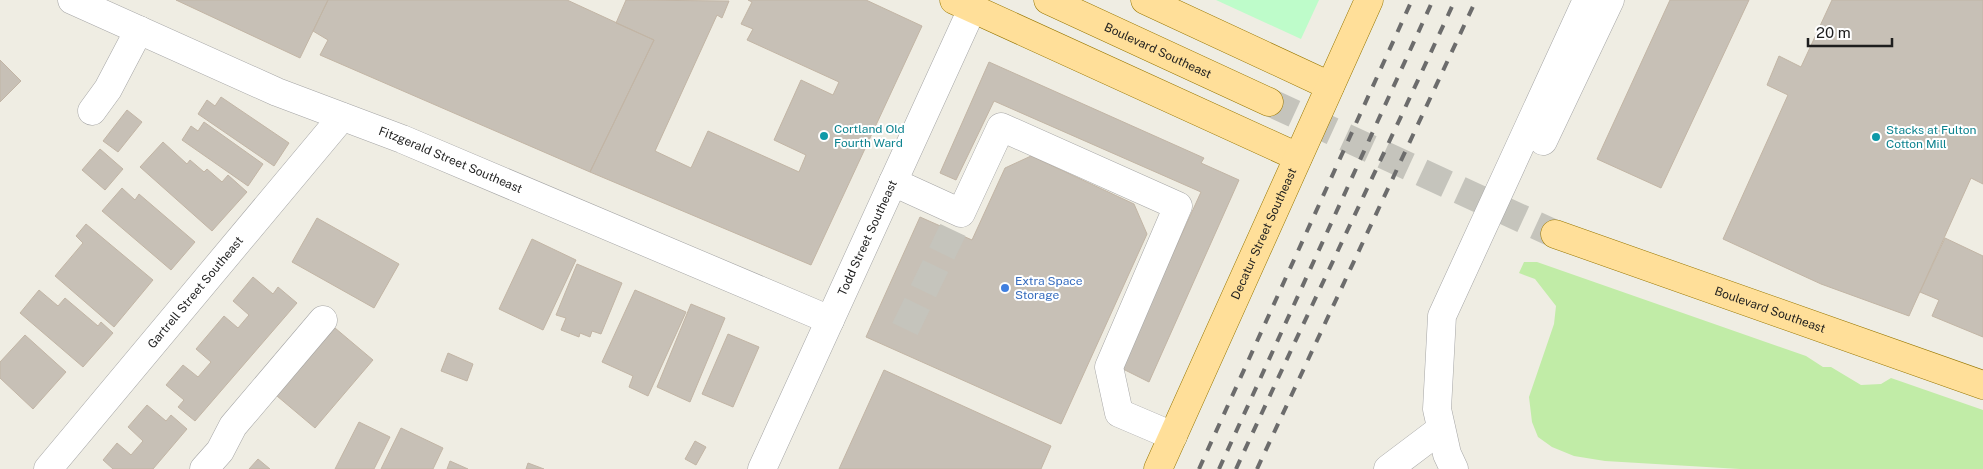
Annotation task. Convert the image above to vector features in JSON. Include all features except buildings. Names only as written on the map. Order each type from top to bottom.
[{"type":"main road","name":"Boulevard Southeast","points":[[1048,0],[1269,102]]},
{"type":"main road","points":[[1144,0],[1330,86]]},
{"type":"main road","name":"Decatur Street Southeast","points":[[1158,469],[1369,0]]},
{"type":"main road","points":[[963,4],[1298,157]]},
{"type":"main road","name":"Boulevard Southeast","points":[[1555,234],[1983,385]]},
{"type":"street","name":"Fitzgerald Street Southeast","points":[[72,0],[277,92],[411,143],[830,320]]},
{"type":"street","points":[[1454,469],[1447,454],[1439,419],[1442,316],[1587,0]]},
{"type":"street","points":[[1388,469],[1439,419],[1456,326],[1610,0]]},
{"type":"street","name":"Todd Street Southeast","points":[[762,469],[893,182],[963,4]]},
{"type":"street","points":[[92,111],[108,90],[139,30]]},
{"type":"street","name":"Gartrell Street Southeast","points":[[48,469],[342,117]]},
{"type":"street","points":[[893,182],[957,221],[1002,127],[1178,206],[1109,367],[1119,413],[1173,436]]},
{"type":"street","points":[[204,469],[220,451],[233,426],[323,320]]},
{"type":"green space","points":[[1216,0],[1319,0],[1301,39]]},
{"type":"green space","points":[[1524,262],[1537,262],[1806,356],[1823,367],[1831,367],[1861,385],[1881,384],[1891,378],[1983,410],[1983,469],[1740,469],[1605,461],[1574,456],[1552,447],[1538,437],[1532,422],[1529,397],[1554,324],[1556,306],[1535,279],[1519,273]]},
{"type":"tunnel","points":[[1269,102],[1555,234]]},
{"type":"tunnel","points":[[905,329],[953,230]]},
{"type":"railway","points":[[1199,469],[1412,0]]},
{"type":"railway","points":[[1219,469],[1433,0]]},
{"type":"railway","points":[[1236,469],[1455,0]]},
{"type":"railway","points":[[1257,469],[1476,0]]},
{"type":"place","name":"Cortland Old Fourth Ward","points":[[824,136]]},
{"type":"place","name":"Stacks at Fulton Cotton Mill","points":[[1876,137]]},
{"type":"place","name":"Extra Space Storage","points":[[1005,288]]}]
